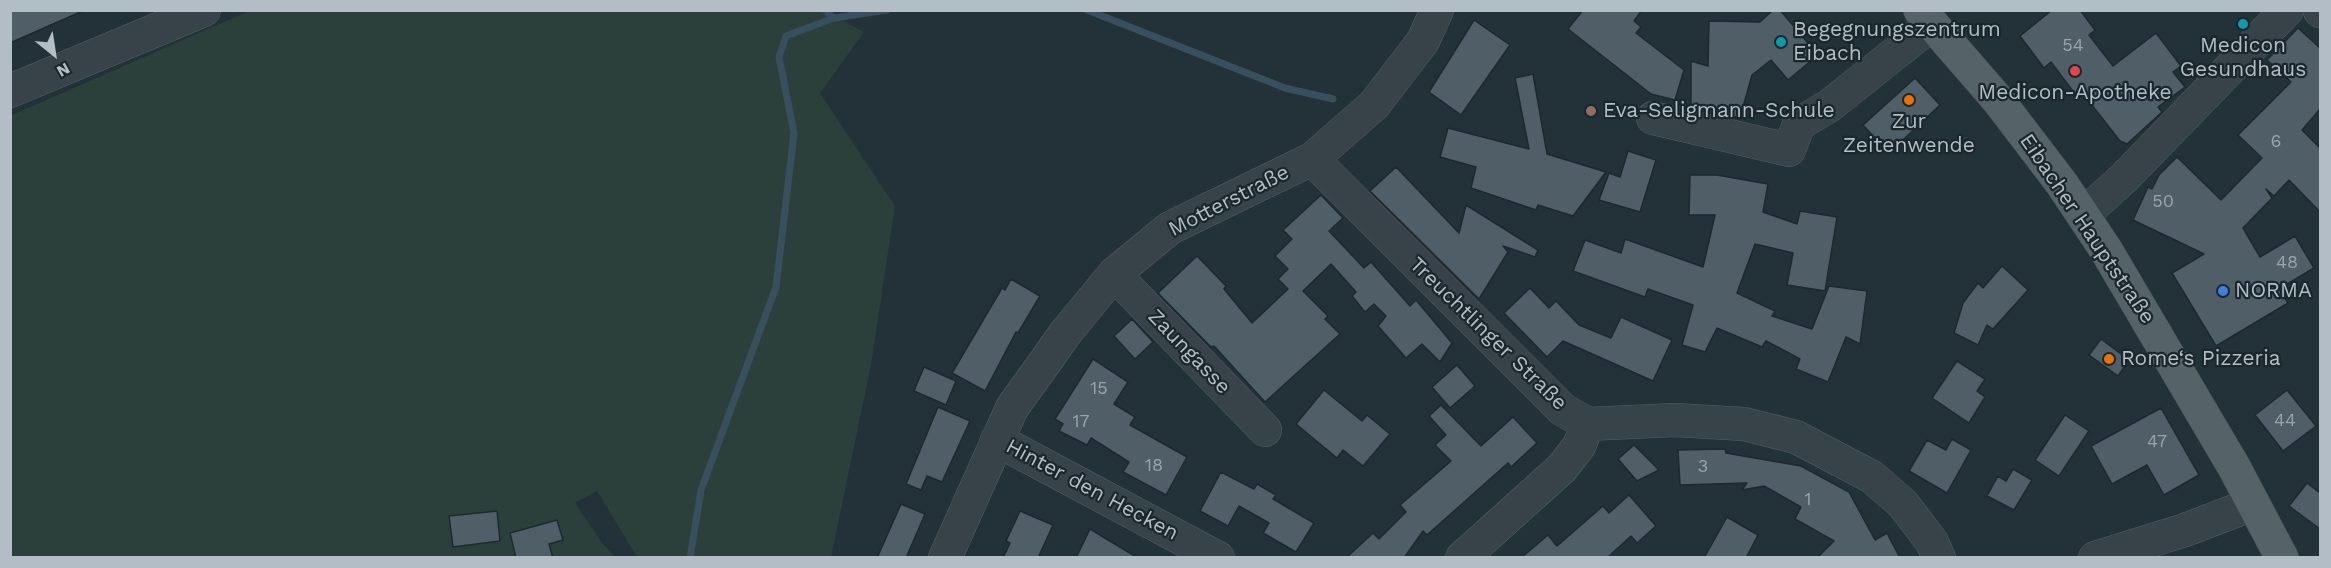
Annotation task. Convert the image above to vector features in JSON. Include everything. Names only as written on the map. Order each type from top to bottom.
[{"type":"main road","name":"Eibacher Hauptstraße","points":[[1925,16],[1998,100],[2083,215],[2134,295],[2282,558]]},
{"type":"street","points":[[10,91],[204,10]]},
{"type":"street","name":"Motterstraße","points":[[945,558],[1012,408],[1067,331],[1114,274],[1170,228],[1312,159],[1374,105],[1423,41],[1437,10]]},
{"type":"street","points":[[2083,215],[2124,178],[2288,10]]},
{"type":"street","points":[[1653,118],[1789,150],[1799,124],[1829,106],[1917,36],[1925,16]]},
{"type":"street","name":"Treuchtlinger Straße","points":[[1312,159],[1563,410],[1588,424],[1674,420],[1744,424],[1796,437],[1872,477],[1903,504],[1932,542],[1939,558]]},
{"type":"street","name":"Zaungasse","points":[[1114,274],[1265,430]]},
{"type":"street","points":[[1462,558],[1562,468],[1579,446],[1588,424]]},
{"type":"street","name":"Hinter den Hecken","points":[[998,440],[1218,558]]},
{"type":"street","points":[[2095,558],[2185,530],[2253,504]]},
{"type":"green space","points":[[249,11],[825,11],[864,32],[820,93],[895,206],[871,365],[831,557],[637,557],[597,491],[575,503],[602,543],[615,557],[11,557],[10,116]]},
{"type":"building","points":[[10,10],[85,10],[10,43]]},
{"type":"building","points":[[1583,10],[1642,10],[1634,21],[1641,27],[1636,33],[1684,70],[1675,100],[1651,94],[1568,29]]},
{"type":"building","points":[[1773,10],[1780,10],[1818,55],[1788,80],[1771,60],[1752,75],[1740,118],[1691,105],[1691,61],[1708,66],[1709,21],[1760,22]]},
{"type":"building","points":[[2052,10],[2080,10],[2095,30],[2089,35],[2113,66],[2156,33],[2181,66],[2173,72],[2185,87],[2158,107],[2162,112],[2127,144],[2120,141],[2080,90],[2075,94],[2051,62],[2044,68],[2020,36]]},
{"type":"building","points":[[1474,20],[1510,45],[1461,115],[1429,92]]},
{"type":"building","points":[[2298,28],[2320,48],[2320,109],[2302,130],[2320,148],[2320,212],[2289,180],[2274,196],[2266,189],[2272,198],[2243,228],[2260,257],[2295,236],[2314,268],[2279,289],[2288,303],[2216,346],[2172,273],[2204,254],[2133,220],[2148,187],[2152,189],[2159,175],[2177,157],[2221,200],[2262,158],[2238,135],[2291,82],[2267,60]]},
{"type":"building","points":[[1533,74],[1547,154],[1606,172],[1573,216],[1538,205],[1536,210],[1471,188],[1476,167],[1440,157],[1448,128],[1529,149],[1515,78]]},
{"type":"building","points":[[1915,78],[1940,105],[1889,153],[1863,125]]},
{"type":"building","points":[[1628,151],[1656,160],[1640,212],[1599,200],[1609,173],[1620,177]]},
{"type":"building","points":[[1396,167],[1459,233],[1466,205],[1538,250],[1535,257],[1503,246],[1508,252],[1479,299],[1370,191]]},
{"type":"building","points":[[1690,175],[1717,175],[1768,184],[1763,212],[1797,224],[1800,211],[1837,217],[1825,291],[1787,285],[1793,253],[1755,244],[1737,293],[1775,311],[1772,316],[1812,329],[1829,286],[1867,291],[1860,344],[1846,337],[1828,382],[1796,369],[1800,359],[1766,341],[1762,347],[1717,328],[1705,352],[1682,345],[1693,305],[1648,289],[1645,297],[1573,271],[1585,240],[1621,253],[1625,239],[1703,267],[1715,215],[1689,215]]},
{"type":"building","points":[[1321,195],[1343,218],[1329,231],[1364,268],[1371,262],[1410,306],[1416,300],[1452,343],[1440,362],[1422,344],[1406,358],[1378,326],[1386,316],[1374,304],[1365,312],[1352,296],[1356,292],[1331,264],[1303,291],[1328,316],[1325,319],[1340,334],[1265,402],[1214,346],[1211,347],[1158,293],[1197,256],[1226,286],[1224,289],[1252,323],[1288,289],[1278,279],[1288,269],[1275,256],[1292,239],[1283,230]]},
{"type":"building","points":[[2002,266],[2028,290],[1993,329],[1987,325],[1978,345],[1954,333],[1963,303],[1978,283],[1983,288]]},
{"type":"building","points":[[1011,279],[1040,296],[1018,333],[1016,332],[985,391],[952,373],[1002,288],[1005,290]]},
{"type":"building","points":[[1530,288],[1549,308],[1556,301],[1579,325],[1611,338],[1621,317],[1672,340],[1653,381],[1563,341],[1547,357],[1504,313]]},
{"type":"building","points":[[1132,319],[1153,342],[1135,359],[1114,336]]},
{"type":"building","points":[[2101,339],[2129,360],[2118,376],[2089,355]]},
{"type":"building","points":[[1093,359],[1128,382],[1114,404],[1135,417],[1130,425],[1187,457],[1166,495],[1123,472],[1129,462],[1091,438],[1087,445],[1059,431],[1063,424],[1055,419]]},
{"type":"building","points":[[1957,361],[1985,379],[1977,391],[1985,397],[1969,423],[1932,398]]},
{"type":"building","points":[[1457,365],[1475,386],[1450,408],[1432,387]]},
{"type":"building","points":[[924,367],[956,381],[946,405],[914,391]]},
{"type":"building","points":[[1324,390],[1362,421],[1367,415],[1390,434],[1363,466],[1343,450],[1337,458],[1296,424]]},
{"type":"building","points":[[2287,390],[2316,426],[2283,451],[2255,415]]},
{"type":"building","points":[[1441,405],[1481,446],[1513,417],[1537,443],[1511,467],[1508,463],[1427,535],[1423,531],[1404,558],[1346,558],[1373,533],[1379,539],[1406,512],[1400,505],[1451,461],[1435,445],[1446,435],[1429,416]]},
{"type":"building","points":[[938,407],[970,421],[942,482],[927,476],[921,490],[906,484]]},
{"type":"building","points":[[2161,408],[2199,475],[2164,495],[2147,465],[2112,484],[2091,446]]},
{"type":"building","points":[[2065,415],[2089,431],[2059,476],[2035,460]]},
{"type":"building","points":[[1952,439],[1971,450],[1947,493],[1909,471],[1927,440],[1946,450]]},
{"type":"building","points":[[1634,445],[1659,470],[1637,481],[1618,459]]},
{"type":"building","points":[[1725,449],[1726,453],[1801,466],[1849,492],[1875,540],[1887,533],[1900,558],[1817,558],[1834,541],[1795,519],[1801,507],[1764,486],[1742,490],[1747,483],[1680,485],[1678,450]]},
{"type":"building","points":[[2013,469],[2032,480],[2014,510],[1987,496],[1998,476],[2006,481]]},
{"type":"building","points":[[1221,472],[1254,489],[1257,484],[1276,495],[1273,499],[1314,523],[1296,552],[1263,533],[1269,523],[1239,506],[1228,526],[1200,511]]},
{"type":"building","points":[[2307,483],[2320,493],[2320,529],[2289,506]]},
{"type":"building","points":[[1629,495],[1656,526],[1637,543],[1631,536],[1607,558],[1521,558],[1548,535],[1557,546],[1603,506],[1609,513]]},
{"type":"building","points":[[901,504],[925,514],[906,558],[877,558]]},
{"type":"building","points":[[497,511],[500,541],[453,547],[449,516]]},
{"type":"building","points":[[1020,511],[1053,525],[1038,558],[1003,558],[1010,543],[1006,541]]},
{"type":"building","points":[[1727,517],[1758,535],[1746,558],[1704,558]]},
{"type":"building","points":[[557,520],[563,540],[549,544],[553,558],[516,558],[510,533]]},
{"type":"building","points":[[1090,529],[1138,558],[1076,558]]},
{"type":"waterway","points":[[825,10],[834,18]]},
{"type":"waterway","points":[[690,558],[701,490],[776,287],[794,133],[779,57],[786,36],[834,18],[887,10]]},
{"type":"waterway","points":[[1087,10],[1285,88],[1333,99]]},
{"type":"place","name":"Medicon Gesundhaus","points":[[2243,24]]},
{"type":"place","name":"Begegnungszentrum Eibach","points":[[1781,42]]},
{"type":"place","name":"Medicon-Apotheke","points":[[2075,71]]},
{"type":"place","name":"Zur Zeitenwende","points":[[1909,100]]},
{"type":"place","name":"Eva-Seligmann-Schule","points":[[1591,111]]},
{"type":"place","name":"NORMA","points":[[2223,291]]},
{"type":"place","name":"Rome‘s Pizzeria","points":[[2109,359]]}]
